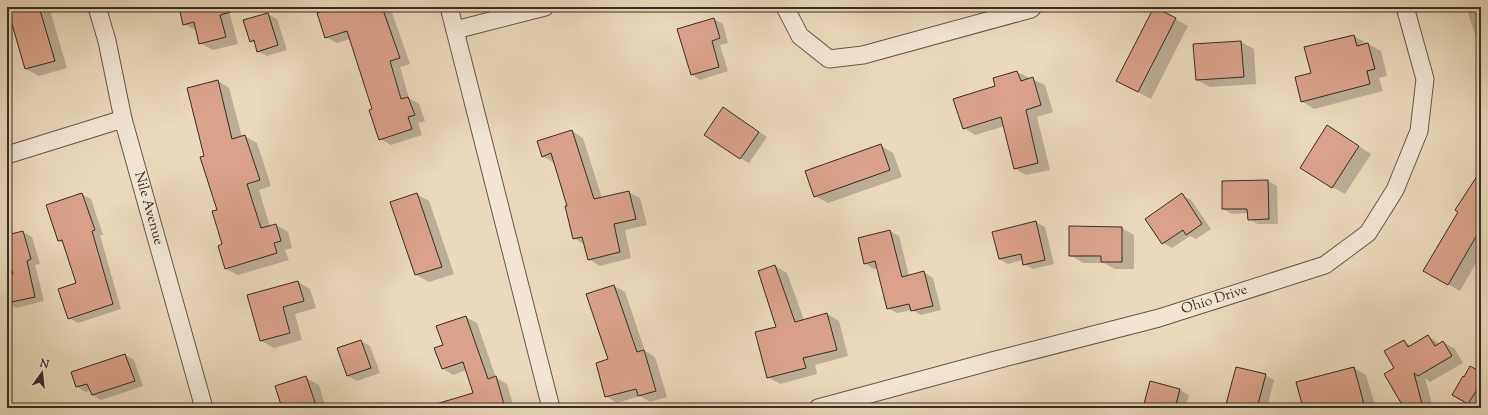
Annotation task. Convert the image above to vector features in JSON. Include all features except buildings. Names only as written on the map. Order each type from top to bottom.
[{"type":"street","name":"Nile Avenue","points":[[97,7],[107,41],[123,119],[204,408]]},
{"type":"street","points":[[449,7],[551,408]]},
{"type":"street","points":[[455,30],[545,7]]},
{"type":"street","points":[[785,7],[800,36],[829,59],[863,55],[1031,9],[1033,7]]},
{"type":"street","name":"Ohio Drive","points":[[818,408],[1159,318],[1325,264],[1368,233],[1395,190],[1419,131],[1425,79],[1405,7]]},
{"type":"street","points":[[7,155],[123,119]]}]
